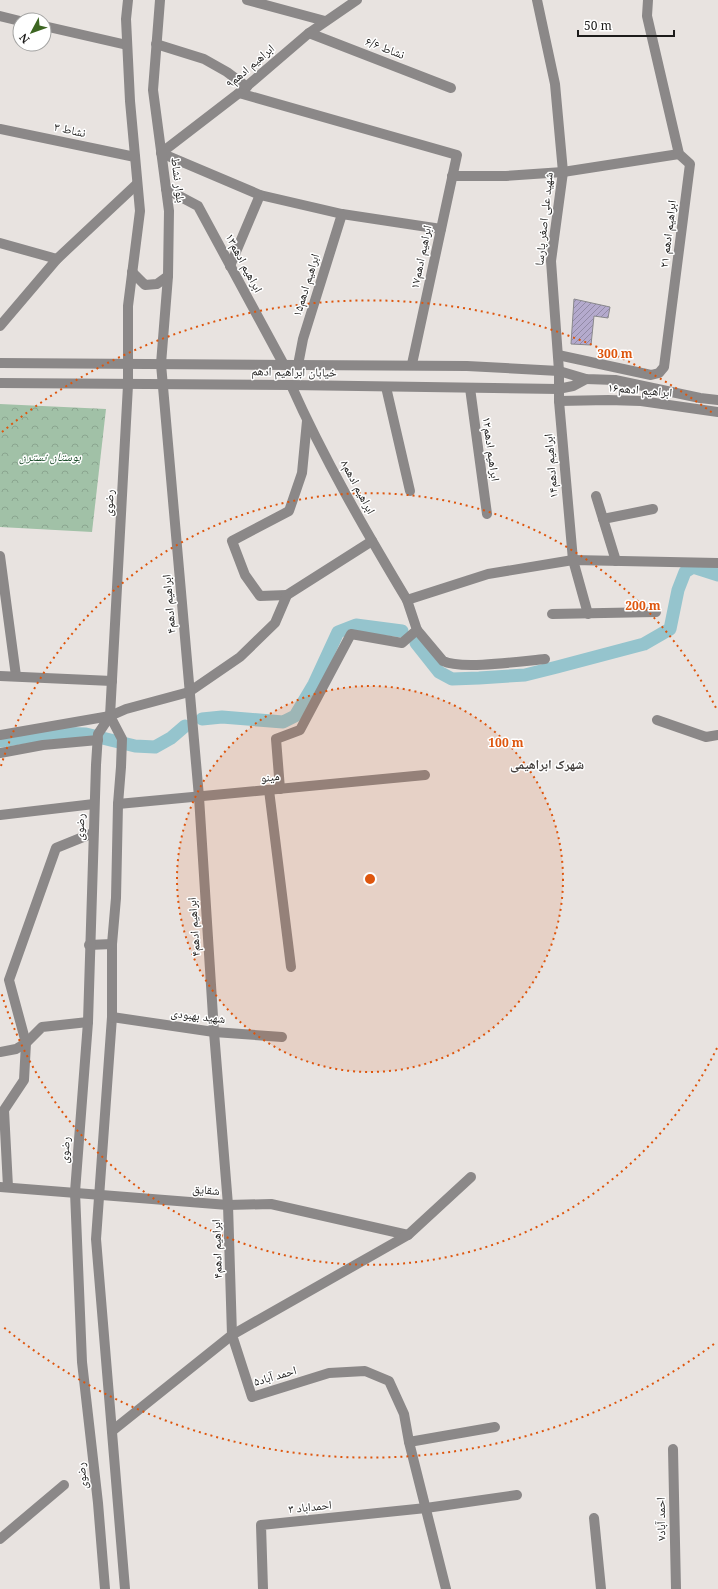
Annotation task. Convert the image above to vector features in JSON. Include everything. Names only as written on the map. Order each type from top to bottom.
[{"type":"street","points":[[128,0],[126,19],[130,101],[140,210],[128,306],[128,364]]},
{"type":"street","name":"بلوار نشاط","points":[[160,0],[153,90],[168,211],[168,276],[161,364]]},
{"type":"street","points":[[247,0],[325,21]]},
{"type":"street","name":"ابراهیم ادهم۹","points":[[161,153],[243,90],[309,33],[357,0]]},
{"type":"street","name":"شهید علی اصغر پارسا","points":[[537,0],[555,84],[563,172],[551,262],[559,371]]},
{"type":"street","name":"ابراهیم ادهم ۲۱","points":[[558,355],[651,375],[660,373],[664,368],[690,164],[680,154],[647,16],[648,0]]},
{"type":"street","points":[[0,16],[12,19]]},
{"type":"street","points":[[52,28],[127,45]]},
{"type":"street","name":"نشاط ۶/۶","points":[[309,33],[451,88]]},
{"type":"street","points":[[156,44],[204,59],[227,72],[243,90]]},
{"type":"street","name":"ابراهیم ادهم۱۷","points":[[243,90],[457,155],[412,364]]},
{"type":"street","name":"نشاط ۳","points":[[0,129],[135,157]]},
{"type":"street","points":[[161,153],[260,195],[342,214],[441,229]]},
{"type":"street","points":[[452,176],[506,176],[563,172],[680,154]]},
{"type":"street","points":[[0,326],[57,259],[137,184]]},
{"type":"street","name":"ابراهیم ادهم۱۳","points":[[166,189],[198,206],[284,365]]},
{"type":"street","points":[[230,266],[260,195]]},
{"type":"street","name":"ابراهیم ادهم۱۵","points":[[298,365],[303,339],[342,214]]},
{"type":"street","points":[[0,243],[57,259]]},
{"type":"street","points":[[132,272],[145,285],[157,284],[168,276]]},
{"type":"street","name":"خیابان ابراهیم ادهم","points":[[0,363],[284,365],[412,364],[466,366],[559,371],[586,379],[615,380],[700,398],[718,400]]},
{"type":"street","name":"رضوی","points":[[105,1589],[98,1503],[82,1362],[75,1192],[88,1022],[89,945],[98,734],[110,716],[128,364]]},
{"type":"street","name":"ابراهیم ادهم۴","points":[[161,364],[199,797],[214,1032],[228,1205],[232,1335]]},
{"type":"street","name":"ابراهیم ادهم۱۴","points":[[559,371],[558,389],[573,560],[588,614]]},
{"type":"street","name":"خیابان ابراهیم ادهم","points":[[0,383],[558,389],[573,386],[586,379]]},
{"type":"street","name":"ابراهیم ادهم۸","points":[[291,385],[307,421],[372,541],[407,600],[416,630]]},
{"type":"street","points":[[386,387],[410,491]]},
{"type":"street","name":"ابراهیم ادهم۱۲","points":[[470,388],[487,514]]},
{"type":"street","name":"ابراهیم ادهم۱۶","points":[[559,401],[641,401],[718,412]]},
{"type":"street","points":[[307,421],[302,473],[289,511],[232,541],[245,575],[260,596],[286,595],[372,541]]},
{"type":"street","points":[[596,496],[616,561]]},
{"type":"street","points":[[603,519],[653,509]]},
{"type":"street","points":[[0,556],[16,676]]},
{"type":"street","points":[[407,600],[488,574],[573,560],[718,563]]},
{"type":"street","points":[[0,735],[110,716],[126,709],[190,692],[240,657],[275,623],[286,595]]},
{"type":"street","points":[[552,614],[656,612]]},
{"type":"street","points":[[280,789],[276,739],[300,730],[351,634],[402,643],[416,630],[443,662],[449,664],[463,665],[545,659]]},
{"type":"street","points":[[0,676],[112,681]]},
{"type":"street","points":[[110,716],[122,739],[118,804],[116,898],[112,944],[112,1017],[108,1090],[98,1194],[96,1240],[125,1589]]},
{"type":"street","points":[[657,720],[706,737],[718,735]]},
{"type":"street","points":[[0,752],[43,745],[98,740]]},
{"type":"street","name":"مینو","points":[[118,804],[425,774]]},
{"type":"street","points":[[269,790],[290,967]]},
{"type":"street","points":[[0,815],[94,804]]},
{"type":"street","points":[[4,1187],[4,1110],[24,1080],[26,1043],[5,980],[56,848],[93,833]]},
{"type":"street","points":[[89,945],[112,944]]},
{"type":"street","name":"شهید بهبودی","points":[[112,1017],[214,1032],[282,1037]]},
{"type":"street","points":[[0,1052],[16,1049],[26,1043],[42,1026],[88,1022]]},
{"type":"street","points":[[112,1430],[232,1335],[408,1234],[471,1177]]},
{"type":"street","name":"شقایق","points":[[4,1187],[228,1205],[271,1204],[408,1234]]},
{"type":"street","name":"احمد آباد۵","points":[[232,1335],[252,1397],[329,1373],[365,1371],[389,1382],[404,1414],[446,1589]]},
{"type":"street","points":[[410,1442],[496,1427]]},
{"type":"street","name":"احمد آباد۷","points":[[673,1448],[676,1589]]},
{"type":"street","points":[[0,1540],[64,1485]]},
{"type":"street","points":[[426,1508],[516,1494]]},
{"type":"street","name":"احمداباد ۳","points":[[263,1589],[261,1525],[426,1508]]},
{"type":"street","points":[[594,1518],[601,1589]]},
{"type":"green space","name":"بوستان نسترن","points":[[0,404],[106,409],[92,532],[0,527]]},
{"type":"building","points":[[574,299],[610,307],[608,318],[594,316],[591,345],[571,344]]},
{"type":"waterway","points":[[416,643],[439,672],[452,679],[525,675],[644,644],[670,629],[678,590],[685,572],[693,567],[718,575]]},
{"type":"waterway","points":[[202,719],[222,717],[283,722],[295,716],[314,684],[338,632],[356,625],[402,631]]},
{"type":"waterway","points":[[0,741],[52,733],[86,734],[135,746],[155,747],[171,738],[185,726]]},
{"type":"district","name":"شهرک ابراهیمی","points":[[547,764]]}]
